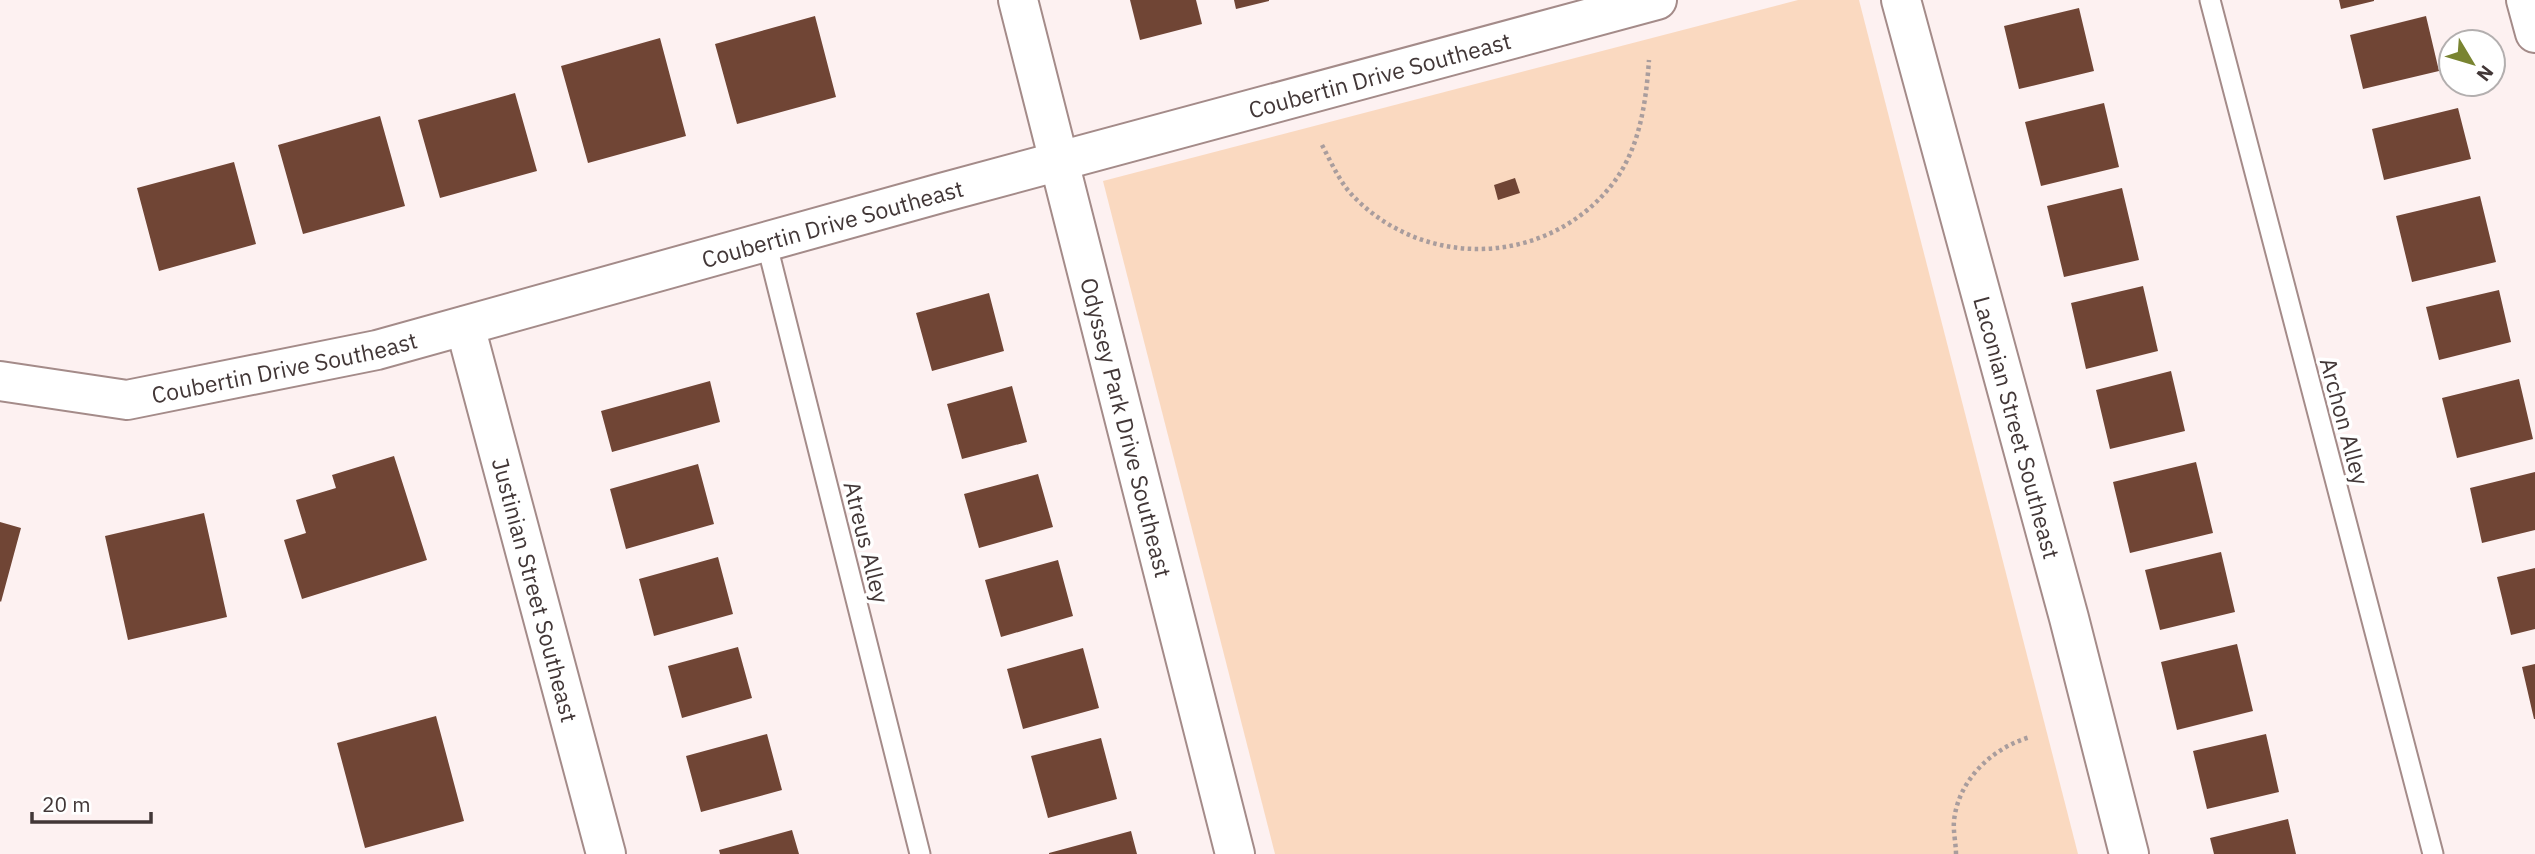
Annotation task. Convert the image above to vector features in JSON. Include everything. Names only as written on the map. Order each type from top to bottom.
[{"type":"street","name":"Odyssey Park Drive Southeast","points":[[1018,0],[1235,854]]},
{"type":"street","name":"Coubertin Drive Southeast","points":[[0,381],[127,400],[377,350],[1059,161],[1657,0]]},
{"type":"street","name":"Laconian Street Southeast","points":[[1901,0],[2066,605],[2129,854]]},
{"type":"street","points":[[2526,0],[2535,33]]},
{"type":"street","name":"Justinian Street Southeast","points":[[465,326],[606,854]]},
{"type":"lane","name":"Archon Alley","points":[[2210,0],[2433,854]]},
{"type":"lane","name":"Atreus Alley","points":[[766,242],[920,854]]},
{"type":"path","points":[[1322,145],[1335,170],[1355,198],[1381,220],[1411,237],[1445,248],[1473,250],[1506,247],[1543,237],[1575,221],[1615,181],[1630,153],[1642,117],[1649,60]]},
{"type":"path","points":[[1956,854],[1954,821],[1961,796],[1976,770],[1995,753],[2030,737]]},
{"type":"shaded area","points":[[1798,0],[1859,0],[2078,854],[1275,854],[1103,181]]},
{"type":"building","points":[[1130,0],[1196,0],[1202,24],[1140,40]]},
{"type":"building","points":[[1234,0],[1269,0],[1269,1],[1236,9]]},
{"type":"building","points":[[2339,0],[2374,0],[2374,1],[2341,9]]},
{"type":"building","points":[[2079,8],[2094,71],[2019,89],[2004,26]]},
{"type":"building","points":[[815,16],[836,97],[737,124],[715,44]]},
{"type":"building","points":[[2426,16],[2437,71],[2363,89],[2350,35]]},
{"type":"building","points":[[660,38],[686,136],[588,163],[561,66]]},
{"type":"building","points":[[515,93],[537,171],[440,198],[418,120]]},
{"type":"building","points":[[2104,103],[2119,167],[2041,186],[2025,122]]},
{"type":"building","points":[[2458,108],[2471,159],[2384,180],[2372,129]]},
{"type":"building","points":[[380,116],[405,206],[303,234],[278,145]]},
{"type":"building","points":[[234,162],[256,244],[159,271],[137,188]]},
{"type":"building","points":[[1515,178],[1520,193],[1498,200],[1494,185]]},
{"type":"building","points":[[2122,188],[2139,260],[2064,277],[2047,206]]},
{"type":"building","points":[[2480,196],[2496,262],[2412,282],[2396,216]]},
{"type":"building","points":[[2143,286],[2158,351],[2086,369],[2071,303]]},
{"type":"building","points":[[2499,290],[2511,342],[2439,360],[2426,307]]},
{"type":"building","points":[[989,293],[1004,351],[932,371],[916,313]]},
{"type":"building","points":[[2171,371],[2185,431],[2110,449],[2096,390]]},
{"type":"building","points":[[2519,379],[2533,439],[2457,458],[2442,398]]},
{"type":"building","points":[[710,381],[720,422],[612,452],[601,411]]},
{"type":"building","points":[[1012,386],[1027,442],[962,459],[947,404]]},
{"type":"building","points":[[394,456],[427,560],[302,599],[284,540],[306,533],[296,500],[336,488],[332,475]]},
{"type":"building","points":[[2196,462],[2213,533],[2130,553],[2113,482]]},
{"type":"building","points":[[698,464],[714,524],[626,549],[610,489]]},
{"type":"building","points":[[2535,472],[2535,530],[2482,543],[2470,488]]},
{"type":"building","points":[[1038,474],[1053,527],[979,548],[964,494]]},
{"type":"building","points":[[204,513],[227,617],[128,640],[105,536]]},
{"type":"building","points":[[0,522],[21,528],[1,602],[0,601]]},
{"type":"building","points":[[2221,552],[2235,612],[2160,630],[2145,570]]},
{"type":"building","points":[[718,557],[733,614],[654,636],[639,579]]},
{"type":"building","points":[[1058,560],[1073,616],[1001,637],[985,580]]},
{"type":"building","points":[[2535,568],[2535,629],[2511,635],[2497,577]]},
{"type":"building","points":[[2237,644],[2253,711],[2177,730],[2161,662]]},
{"type":"building","points":[[738,647],[752,698],[682,718],[668,666]]},
{"type":"building","points":[[1083,648],[1099,708],[1023,729],[1007,669]]},
{"type":"building","points":[[2535,664],[2535,719],[2534,719],[2522,667]]},
{"type":"building","points":[[436,716],[464,821],[365,848],[337,743]]},
{"type":"building","points":[[767,734],[782,790],[701,812],[686,756]]},
{"type":"building","points":[[2266,734],[2279,792],[2207,809],[2193,751]]},
{"type":"building","points":[[1101,738],[1117,799],[1048,818],[1031,756]]},
{"type":"building","points":[[2288,819],[2296,854],[2214,854],[2210,838]]},
{"type":"building","points":[[792,830],[799,854],[720,854],[719,850]]},
{"type":"building","points":[[1131,831],[1137,854],[1049,854],[1049,853]]}]
